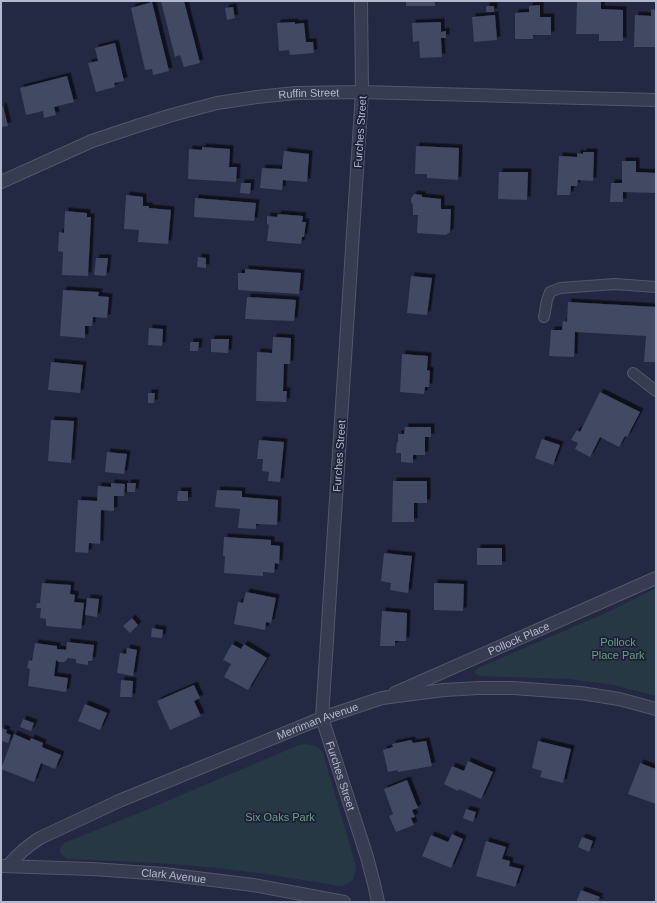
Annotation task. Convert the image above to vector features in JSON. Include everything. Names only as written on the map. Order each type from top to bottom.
[{"type":"street","name":"Furches Street","points":[[361,1],[362,92],[322,718],[366,857],[378,902]]},
{"type":"street","name":"Ruffin Street","points":[[1,182],[92,141],[172,115],[217,103],[257,97],[296,93],[362,92],[656,100]]},
{"type":"street","name":"Pollock Place","points":[[382,698],[656,578]]},
{"type":"street","name":"Merriman Avenue","points":[[4,866],[29,845],[40,838],[119,801],[322,718],[382,698],[444,690],[514,688],[581,693],[619,699],[656,709]]},
{"type":"street","name":"Clark Avenue","points":[[4,866],[92,869],[164,874],[253,885],[344,902]]},
{"type":"lane","points":[[544,317],[550,292],[560,288],[615,284],[656,287]]},
{"type":"lane","points":[[633,373],[656,391]]},
{"type":"green space","name":"Pollock Place Park","points":[[656,588],[656,696],[613,685],[569,679],[480,676],[474,672],[478,668],[610,611]]},
{"type":"green space","name":"Six Oaks Park","points":[[306,744],[316,747],[323,753],[356,866],[354,878],[350,883],[338,886],[250,872],[196,866],[68,859],[60,852],[60,848],[64,843],[299,745]]},
{"type":"building","points":[[161,1],[184,1],[200,63],[184,67],[180,55],[175,57]]},
{"type":"building","points":[[406,1],[435,1],[435,6],[406,6]]},
{"type":"building","points":[[577,1],[597,1],[601,2],[601,9],[623,10],[623,41],[599,41],[599,34],[576,34]]},
{"type":"building","points":[[152,2],[169,71],[153,75],[152,69],[145,70],[131,8]]},
{"type":"building","points":[[540,5],[540,17],[551,17],[551,35],[533,35],[533,39],[515,39],[515,13],[529,12],[529,6]]},
{"type":"building","points":[[486,6],[494,6],[494,12],[486,12]]},
{"type":"building","points":[[233,7],[235,18],[227,20],[225,8]]},
{"type":"building","points":[[651,9],[656,10],[656,47],[634,47],[635,15],[651,16]]},
{"type":"building","points":[[495,15],[497,40],[474,42],[472,17]]},
{"type":"building","points":[[295,22],[295,24],[304,23],[306,42],[313,42],[314,53],[290,55],[289,50],[279,51],[277,23]]},
{"type":"building","points":[[441,22],[441,32],[446,31],[446,38],[441,38],[442,57],[420,58],[419,41],[413,42],[412,23]]},
{"type":"building","points":[[115,43],[124,81],[114,83],[115,87],[96,92],[88,63],[98,61],[95,48]]},
{"type":"building","points":[[67,76],[74,102],[54,107],[56,115],[44,118],[43,111],[26,115],[20,88]]},
{"type":"building","points":[[3,106],[8,126],[1,127],[1,107]]},
{"type":"building","points":[[416,146],[459,148],[458,180],[427,178],[427,174],[415,174]]},
{"type":"building","points":[[202,147],[230,149],[229,167],[237,167],[236,182],[188,179],[189,149],[202,150]]},
{"type":"building","points":[[284,151],[309,154],[307,182],[283,180],[282,190],[260,188],[262,168],[282,169]]},
{"type":"building","points":[[583,152],[594,152],[593,181],[578,180],[577,186],[571,186],[570,195],[557,195],[559,156],[577,157],[577,153],[583,154]]},
{"type":"building","points":[[622,161],[636,161],[636,172],[656,173],[656,193],[623,192],[623,202],[610,202],[611,183],[622,183]]},
{"type":"building","points":[[499,172],[528,172],[527,200],[498,199]]},
{"type":"building","points":[[241,183],[251,183],[250,194],[240,193]]},
{"type":"building","points":[[414,194],[422,195],[422,197],[441,199],[441,209],[451,209],[450,232],[446,235],[417,233],[418,215],[413,215],[413,205],[411,202],[411,198]]},
{"type":"building","points":[[126,195],[143,197],[143,206],[149,206],[149,208],[171,210],[168,244],[138,242],[139,230],[124,229]]},
{"type":"building","points":[[195,198],[256,203],[254,221],[194,217]]},
{"type":"building","points":[[65,211],[87,213],[87,217],[91,217],[88,276],[62,275],[63,252],[58,251],[59,232],[64,233]]},
{"type":"building","points":[[278,214],[303,216],[302,222],[306,222],[304,237],[302,237],[301,244],[267,241],[269,225],[267,224],[267,216],[277,217]]},
{"type":"building","points":[[198,257],[206,258],[206,268],[197,267]]},
{"type":"building","points":[[96,258],[108,258],[106,276],[94,275]]},
{"type":"building","points":[[245,269],[301,273],[299,294],[238,290],[238,273],[245,273]]},
{"type":"building","points":[[411,276],[432,278],[427,315],[407,313]]},
{"type":"building","points":[[63,290],[99,292],[98,296],[109,297],[107,318],[93,317],[92,326],[85,326],[85,338],[60,336]]},
{"type":"building","points":[[247,297],[296,300],[294,321],[245,319]]},
{"type":"building","points":[[568,302],[656,307],[656,362],[644,362],[646,336],[575,332],[574,357],[549,356],[551,330],[562,330],[563,321],[567,322]]},
{"type":"building","points":[[149,328],[163,329],[162,346],[148,345]]},
{"type":"building","points":[[273,337],[291,338],[290,364],[284,364],[283,391],[287,391],[286,402],[256,401],[257,352],[272,353]]},
{"type":"building","points":[[211,339],[229,339],[228,353],[211,352]]},
{"type":"building","points":[[190,342],[199,342],[198,351],[190,351]]},
{"type":"building","points":[[402,354],[428,356],[427,370],[430,371],[429,387],[425,387],[424,394],[400,392]]},
{"type":"building","points":[[51,362],[83,365],[80,393],[48,390]]},
{"type":"building","points":[[600,392],[640,412],[627,437],[625,436],[619,447],[600,437],[590,457],[575,449],[578,443],[571,440],[577,430],[580,432]]},
{"type":"building","points":[[148,393],[155,393],[154,403],[148,403]]},
{"type":"building","points":[[51,420],[74,421],[71,463],[48,461]]},
{"type":"building","points":[[405,427],[431,427],[431,437],[425,437],[425,455],[413,455],[413,463],[401,462],[401,453],[396,453],[398,434],[404,434]]},
{"type":"building","points":[[542,439],[560,445],[553,465],[535,458]]},
{"type":"building","points":[[259,440],[284,442],[280,482],[268,481],[269,472],[262,471],[263,459],[257,459]]},
{"type":"building","points":[[107,452],[127,454],[124,474],[105,472]]},
{"type":"building","points":[[393,481],[427,481],[427,503],[414,503],[414,522],[392,522]]},
{"type":"building","points":[[111,483],[125,484],[124,496],[114,496],[114,511],[101,510],[100,544],[89,543],[88,553],[75,552],[78,500],[97,501],[98,486],[111,487]]},
{"type":"building","points":[[127,483],[136,483],[135,492],[127,492]]},
{"type":"building","points":[[217,490],[242,491],[242,497],[278,500],[277,525],[256,524],[256,529],[238,528],[240,509],[215,507]]},
{"type":"building","points":[[178,491],[188,491],[188,501],[177,501]]},
{"type":"building","points":[[224,537],[271,540],[271,545],[280,546],[279,564],[275,563],[274,573],[263,572],[263,576],[224,573]]},
{"type":"building","points":[[477,548],[502,548],[502,565],[477,565]]},
{"type":"building","points":[[384,553],[412,556],[408,593],[390,590],[391,583],[381,581]]},
{"type":"building","points":[[42,583],[71,585],[70,594],[75,595],[74,602],[84,603],[81,629],[46,626],[46,619],[40,618],[41,608],[36,608],[37,603],[40,603]]},
{"type":"building","points":[[434,583],[464,584],[463,611],[434,610]]},
{"type":"building","points":[[246,592],[276,598],[271,623],[266,622],[265,630],[234,624],[238,602],[243,603]]},
{"type":"building","points":[[87,598],[99,599],[97,617],[85,615]]},
{"type":"building","points":[[382,611],[407,613],[406,641],[395,641],[395,646],[380,646]]},
{"type":"building","points":[[132,618],[138,625],[130,633],[123,626]]},
{"type":"building","points":[[152,628],[163,630],[162,638],[151,637]]},
{"type":"building","points":[[67,642],[94,645],[92,661],[88,661],[88,665],[76,663],[76,659],[67,658],[64,662],[59,662],[56,660],[54,676],[68,678],[66,692],[28,686],[30,669],[27,668],[29,660],[32,661],[35,643],[57,646],[57,649],[66,650]]},
{"type":"building","points":[[232,644],[241,649],[244,644],[267,658],[248,690],[224,677],[231,664],[223,660]]},
{"type":"building","points":[[127,648],[137,650],[133,676],[117,673],[120,653],[126,654]]},
{"type":"building","points":[[121,680],[133,681],[132,697],[120,697]]},
{"type":"building","points":[[194,685],[200,698],[194,701],[201,716],[170,730],[157,701]]},
{"type":"building","points":[[85,704],[107,713],[100,730],[78,721]]},
{"type":"building","points":[[23,719],[34,723],[31,731],[20,727]]},
{"type":"building","points":[[1,728],[7,730],[6,733],[11,735],[8,743],[3,741],[1,744]]},
{"type":"building","points":[[14,734],[30,741],[31,738],[43,743],[42,747],[61,755],[55,769],[41,763],[34,782],[1,769]]},
{"type":"building","points":[[411,740],[413,743],[426,741],[432,766],[398,772],[398,770],[388,772],[383,750],[393,747],[392,744]]},
{"type":"building","points":[[538,741],[571,749],[563,783],[540,777],[542,771],[532,768]]},
{"type":"building","points":[[468,761],[493,772],[481,799],[459,789],[458,791],[444,784],[452,766],[464,771]]},
{"type":"building","points":[[640,763],[656,769],[656,804],[628,794]]},
{"type":"building","points":[[407,780],[418,808],[412,810],[415,817],[411,818],[414,825],[396,832],[389,816],[393,814],[384,789]]},
{"type":"building","points":[[466,809],[476,812],[473,822],[463,818]]},
{"type":"building","points":[[452,834],[463,839],[451,868],[422,856],[431,835],[448,842]]},
{"type":"building","points":[[582,837],[593,841],[589,852],[578,847]]},
{"type":"building","points":[[486,841],[506,847],[502,859],[510,861],[509,866],[521,869],[515,887],[476,876]]},
{"type":"building","points":[[581,890],[600,897],[598,900],[602,902],[576,902]]}]
